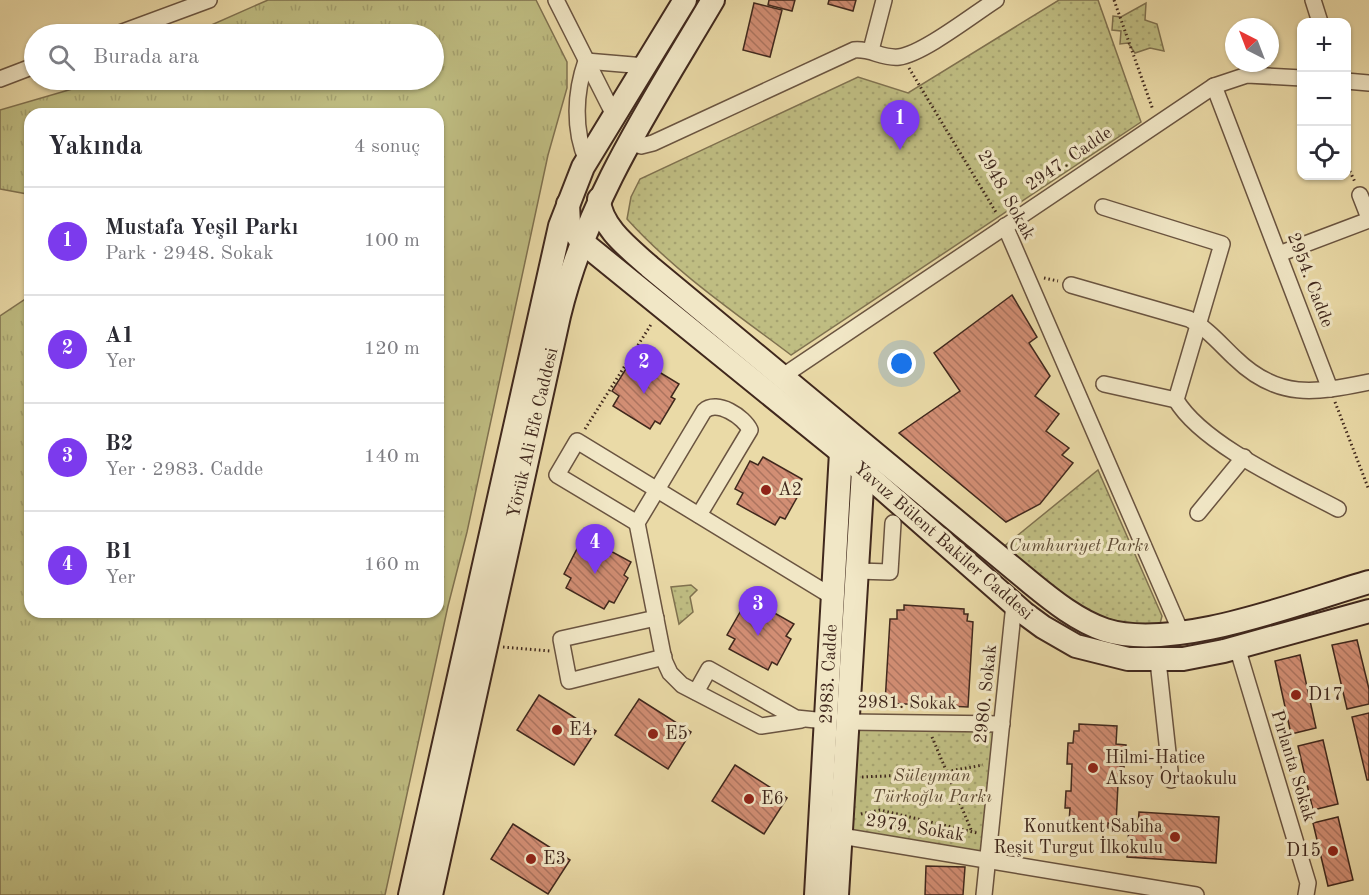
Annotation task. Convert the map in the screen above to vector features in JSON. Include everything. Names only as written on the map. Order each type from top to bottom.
[{"type":"street","points":[[144,24],[209,0]]},
{"type":"street","points":[[556,0],[629,142],[641,146],[650,144],[854,50],[871,50],[885,58],[902,57],[917,51],[996,0]]},
{"type":"street","name":"Yörük Ali Efe Caddesi","points":[[410,895],[554,253],[568,204],[586,161],[685,0]]},
{"type":"street","name":"Yörük Ali Efe Caddesi","points":[[431,895],[559,316],[581,241],[599,199],[629,142],[713,0]]},
{"type":"street","points":[[871,50],[884,0]]},
{"type":"street","points":[[1313,0],[1319,18]]},
{"type":"street","points":[[586,61],[645,66]]},
{"type":"street","points":[[586,61],[579,83],[578,114],[579,136],[586,161]]},
{"type":"street","points":[[0,79],[24,70]]},
{"type":"street","name":"2947. Cadde","points":[[775,384],[1214,86],[1247,75],[1297,78]]},
{"type":"street","points":[[1351,81],[1369,83]]},
{"type":"street","name":"2954. Cadde","points":[[1214,86],[1330,389]]},
{"type":"street","points":[[1280,254],[1369,219],[1360,195]]},
{"type":"street","name":"Yavuz Bülent Bakiler Caddesi","points":[[599,199],[605,219],[628,247],[775,384],[870,462],[1077,616],[1118,633],[1181,632],[1226,624],[1369,582]]},
{"type":"street","points":[[568,204],[569,224],[581,241]]},
{"type":"street","points":[[1103,207],[1222,244],[1176,400]]},
{"type":"street","name":"2948. Sokak","points":[[1005,226],[1181,632]]},
{"type":"street","name":"Yavuz Bülent Bakiler Caddesi","points":[[581,241],[662,306],[775,384]]},
{"type":"street","points":[[1071,285],[1198,324],[1244,367],[1262,380],[1281,388],[1299,391],[1330,389],[1369,382]]},
{"type":"street","points":[[1104,384],[1176,400],[1196,425],[1244,457],[1338,509]]},
{"type":"street","points":[[656,618],[561,639],[569,681],[664,657],[637,523],[704,411],[710,406],[721,407],[746,424],[750,431],[699,515]]},
{"type":"street","points":[[637,523],[557,475],[577,441],[833,597]]},
{"type":"street","name":"2983. Cadde","points":[[837,895],[845,776],[837,722],[833,597],[848,444]]},
{"type":"street","points":[[1198,513],[1244,457]]},
{"type":"street","name":"Yavuz Bülent Bakiler Caddesi","points":[[870,462],[1014,604],[1043,627],[1076,646],[1119,658],[1158,661],[1197,657],[1369,612]]},
{"type":"street","name":"2983. Cadde","points":[[816,895],[870,462]]},
{"type":"street","points":[[857,571],[890,572],[893,522]]},
{"type":"street","name":"2980. Sokak","points":[[984,895],[1014,604]]},
{"type":"street","name":"Pırlanta Sokak","points":[[1237,648],[1308,883],[1306,895]]},
{"type":"street","name":"2981. Sokak","points":[[664,657],[674,677],[696,692],[761,726],[801,720],[1002,724]]},
{"type":"street","points":[[1158,661],[1171,780]]},
{"type":"street","points":[[696,692],[709,669],[801,720]]},
{"type":"street","name":"2979. Sokak","points":[[841,827],[988,860],[1196,895]]},
{"type":"path","points":[[1114,0],[1158,123]]},
{"type":"path","name":"2948. Sokak","points":[[902,57],[1005,226]]},
{"type":"path","points":[[1351,173],[1360,195]]},
{"type":"path","points":[[1027,278],[1050,279],[1071,285]]},
{"type":"path","points":[[577,441],[662,306]]},
{"type":"path","points":[[1330,389],[1369,490]]},
{"type":"path","points":[[485,645],[564,653]]},
{"type":"path","points":[[926,723],[972,832]]},
{"type":"path","points":[[845,776],[905,776],[947,772],[998,762]]},
{"type":"path","points":[[841,827],[880,810],[972,832],[991,834]]},
{"type":"green space","points":[[268,0],[536,0],[567,62],[567,88],[548,155],[467,532],[448,606],[385,895],[0,895],[0,316],[24,300],[24,618],[444,618],[444,108],[24,108],[24,193],[0,189],[0,110],[69,90],[444,90],[444,24],[214,24]]},
{"type":"green space","points":[[1059,0],[1098,0],[1141,122],[791,355],[685,274],[627,219],[631,197],[640,179],[858,77],[908,93]]},
{"type":"green space","points":[[1146,3],[1145,20],[1157,24],[1164,51],[1150,48],[1135,53],[1128,43],[1120,44],[1121,31],[1112,30],[1113,16],[1121,17]]},
{"type":"green space","name":"Cumhuriyet Parkı","points":[[1098,470],[1162,616],[1160,624],[1127,623],[1092,613],[1060,593],[1002,548]]},
{"type":"green space","points":[[691,585],[697,590],[690,597],[693,612],[679,624],[671,587]]},
{"type":"green space","name":"Süleyman Türkoğlu Parkı","points":[[848,722],[1002,724],[988,859],[841,836]]},
{"type":"building","points":[[769,0],[795,0],[792,11],[768,5]]},
{"type":"building","points":[[829,0],[856,0],[853,11],[828,4]]},
{"type":"building","points":[[754,3],[782,10],[770,57],[743,50]]},
{"type":"building","points":[[1012,295],[1037,337],[1029,343],[1050,376],[1035,396],[1059,414],[1046,431],[1069,448],[1062,455],[1073,463],[1040,504],[1006,522],[899,433],[960,391],[934,353]]},
{"type":"building","points":[[641,361],[679,384],[671,397],[675,399],[660,424],[655,421],[650,429],[613,406],[619,396],[612,391],[629,364],[636,369]]},
{"type":"building","name":"A2","points":[[763,457],[802,479],[795,491],[799,494],[785,519],[780,517],[775,525],[737,504],[743,493],[735,489],[750,461],[758,465]]},
{"type":"building","points":[[592,541],[631,562],[624,575],[628,578],[614,603],[609,601],[604,609],[566,588],[571,578],[564,574],[579,545],[587,549]]},
{"type":"building","points":[[755,602],[794,624],[786,636],[791,639],[777,665],[772,662],[768,670],[729,649],[735,639],[727,635],[743,607],[750,611]]},
{"type":"building","points":[[904,605],[964,609],[964,614],[968,614],[967,621],[973,622],[968,707],[885,703],[890,619],[897,619],[897,610],[904,610]]},
{"type":"building","points":[[1357,640],[1369,689],[1369,704],[1347,709],[1332,645]]},
{"type":"building","name":"D17","points":[[1300,655],[1316,728],[1291,734],[1275,661]]},
{"type":"building","name":"E4","points":[[539,695],[596,731],[574,765],[517,730]]},
{"type":"building","name":"E5","points":[[639,699],[691,732],[668,769],[615,735]]},
{"type":"building","points":[[1369,713],[1369,780],[1367,780],[1352,717]]},
{"type":"building","name":"Hilmi-Hatice Aksoy Ortaokulu","points":[[1079,724],[1117,726],[1116,744],[1126,745],[1124,767],[1120,767],[1119,777],[1116,776],[1115,784],[1118,784],[1116,824],[1108,823],[1108,828],[1074,826],[1075,822],[1069,822],[1070,808],[1065,808],[1066,791],[1071,791],[1072,764],[1067,764],[1068,743],[1073,743],[1074,731],[1079,731]]},
{"type":"building","points":[[1323,740],[1338,804],[1313,810],[1298,746]]},
{"type":"building","name":"E6","points":[[735,765],[787,798],[764,834],[712,801]]},
{"type":"building","points":[[1139,812],[1219,817],[1216,863],[1127,857],[1129,826],[1138,826]]},
{"type":"building","name":"D15","points":[[1338,817],[1353,880],[1328,886],[1313,823]]},
{"type":"building","name":"E3","points":[[513,824],[570,860],[548,894],[491,859]]},
{"type":"building","points":[[926,866],[965,867],[963,895],[925,895]]},
{"type":"place","name":"Mustafa Yeşil Parkı","points":[[900,150]]},
{"type":"place","name":"A1","points":[[644,394]]},
{"type":"place","name":"A2","points":[[766,490]]},
{"type":"place","name":"B1","points":[[595,574]]},
{"type":"place","name":"B2","points":[[758,636]]},
{"type":"place","name":"D17","points":[[1296,695]]},
{"type":"place","name":"E4","points":[[557,730]]},
{"type":"place","name":"E5","points":[[653,734]]},
{"type":"place","name":"Hilmi-Hatice Aksoy Ortaokulu","points":[[1093,768]]},
{"type":"place","name":"E6","points":[[749,799]]},
{"type":"place","name":"Konutkent Sabiha Reşit Turgut İlkokulu","points":[[1175,837]]},
{"type":"place","name":"D15","points":[[1333,851]]},
{"type":"place","name":"E3","points":[[531,859]]}]
